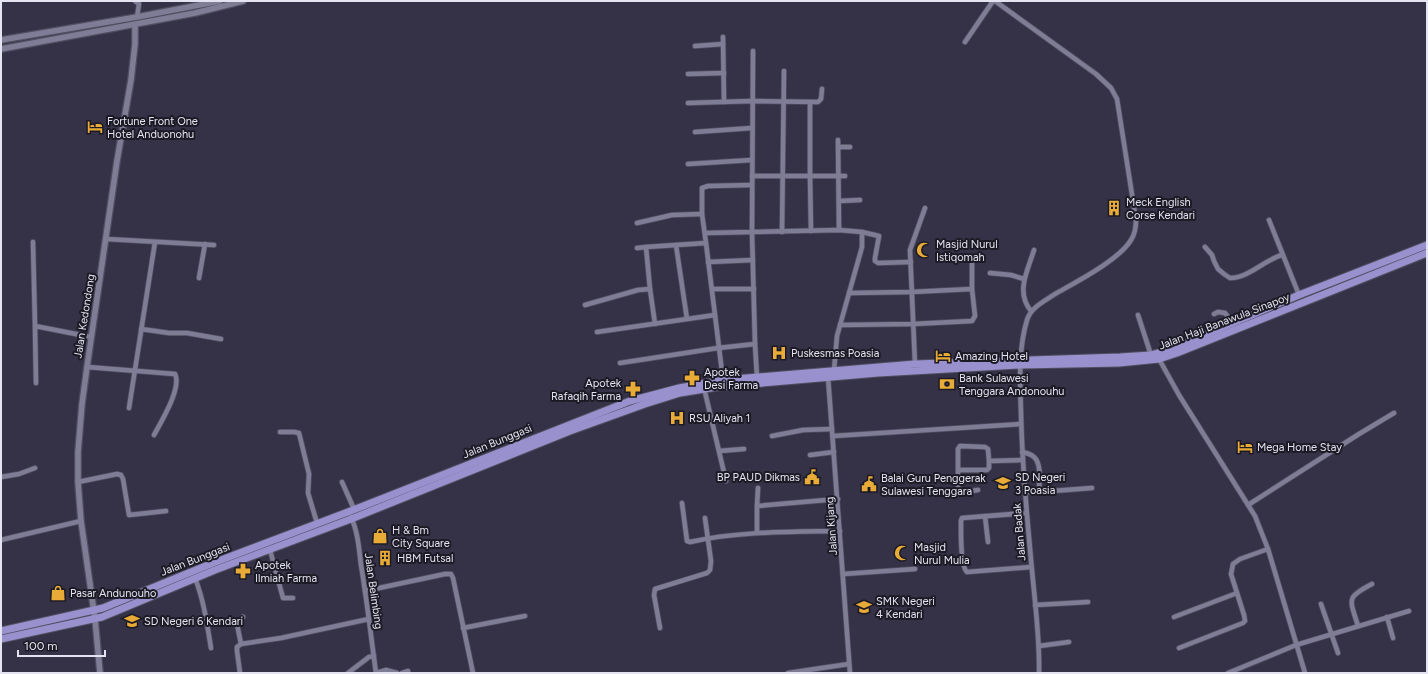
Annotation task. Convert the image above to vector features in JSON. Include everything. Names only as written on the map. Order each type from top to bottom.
[{"type":"highway","name":"Jalan Haji Banawula Sinapoy","points":[[1020,362],[1119,363],[1159,359],[1233,323],[1299,295],[1427,245]]},
{"type":"highway","name":"Jalan Haji Banawula Sinapoy","points":[[1020,362],[1113,357],[1176,351],[1427,253]]},
{"type":"highway","name":"Jalan Bunggasi","points":[[569,428],[622,413],[658,400],[704,388],[834,370],[915,364],[1020,362]]},
{"type":"highway","name":"Jalan Bunggasi","points":[[1,639],[95,619],[195,578],[214,566],[270,550],[351,513],[569,428],[630,401],[679,388],[723,380],[828,377],[1020,362]]},
{"type":"highway","name":"Jalan Bunggasi","points":[[1,631],[93,611],[214,566],[317,524],[351,513]]},
{"type":"street","points":[[135,1],[139,4],[138,17]]},
{"type":"street","points":[[1,40],[195,7],[218,1]]},
{"type":"street","points":[[1,49],[135,25],[195,13],[243,1]]},
{"type":"street","points":[[965,42],[994,1],[1105,81],[1114,93],[1120,111],[1136,220],[1136,228],[1131,240],[1118,254],[1100,267],[1045,300],[1031,311],[1024,298],[1024,279],[1034,250]]},
{"type":"street","points":[[195,7],[195,13]]},
{"type":"street","name":"Jalan Kedondong","points":[[100,673],[95,619],[81,521],[78,482],[80,431],[91,337],[117,161],[131,80],[135,44],[135,25]]},
{"type":"street","points":[[722,37],[724,102]]},
{"type":"street","points":[[695,46],[723,44]]},
{"type":"street","points":[[753,51],[752,232],[757,378]]},
{"type":"street","points":[[782,232],[784,71]]},
{"type":"street","points":[[688,74],[724,73]]},
{"type":"street","points":[[688,103],[753,101],[810,102],[820,100],[822,89]]},
{"type":"street","points":[[810,102],[811,231]]},
{"type":"street","points":[[695,132],[752,128]]},
{"type":"street","points":[[838,140],[839,230]]},
{"type":"street","points":[[838,147],[850,147]]},
{"type":"street","points":[[688,164],[752,160]]},
{"type":"street","points":[[752,176],[845,176]]},
{"type":"street","points":[[723,380],[702,214],[701,193],[703,187],[752,185]]},
{"type":"street","points":[[839,201],[860,200]]},
{"type":"street","points":[[915,364],[911,292],[911,246],[925,208]]},
{"type":"street","points":[[637,223],[672,215],[702,214]]},
{"type":"street","points":[[1268,220],[1299,295]]},
{"type":"street","points":[[705,233],[839,230],[862,232],[879,236],[875,258],[878,263],[911,262]]},
{"type":"street","points":[[834,370],[836,343],[862,247],[862,232]]},
{"type":"street","points":[[106,239],[214,245]]},
{"type":"street","points":[[33,242],[36,383]]},
{"type":"street","points":[[129,408],[155,242]]},
{"type":"street","points":[[637,248],[706,243]]},
{"type":"street","points":[[199,278],[205,244]]},
{"type":"street","points":[[676,245],[687,319]]},
{"type":"street","points":[[646,247],[655,324]]},
{"type":"street","points":[[1206,247],[1212,254],[1218,268],[1230,278],[1248,273],[1271,258],[1282,254]]},
{"type":"street","points":[[708,262],[753,260]]},
{"type":"street","points":[[840,325],[913,324],[973,320],[975,316],[972,289],[972,261]]},
{"type":"street","points":[[990,273],[1015,275],[1024,279]]},
{"type":"street","points":[[585,304],[631,292],[650,289]]},
{"type":"street","points":[[712,289],[754,289]]},
{"type":"street","points":[[849,293],[972,289]]},
{"type":"street","name":"Jalan Badak","points":[[1031,311],[1027,321],[1020,362],[1021,424],[1026,513],[1039,646],[1039,673]]},
{"type":"street","points":[[1214,314],[1225,314],[1233,323]]},
{"type":"street","points":[[597,332],[715,315]]},
{"type":"street","points":[[1138,315],[1151,354]]},
{"type":"street","points":[[35,326],[91,337]]},
{"type":"street","points":[[141,329],[187,333],[221,339]]},
{"type":"street","points":[[620,363],[755,344]]},
{"type":"street","points":[[1159,359],[1183,401],[1258,522],[1268,549],[1305,673]]},
{"type":"street","points":[[87,367],[173,373],[176,376],[177,380],[170,406],[154,435]]},
{"type":"street","name":"Jalan Kijang","points":[[828,377],[850,673]]},
{"type":"street","points":[[704,388],[726,481]]},
{"type":"street","points":[[1248,505],[1358,434],[1394,413]]},
{"type":"street","points":[[833,436],[1021,424]]},
{"type":"street","points":[[772,436],[804,430],[832,429]]},
{"type":"street","points":[[280,432],[298,432],[301,437],[309,474],[308,493],[317,524]]},
{"type":"street","points":[[958,470],[988,470],[989,461],[986,447],[960,446],[958,449],[958,470],[958,487],[960,491],[964,492],[978,490]]},
{"type":"street","points":[[719,452],[744,449]]},
{"type":"street","points":[[810,455],[834,452]]},
{"type":"street","points":[[1022,452],[1030,454],[1036,459],[1038,464],[1039,492]]},
{"type":"street","points":[[989,461],[1023,460]]},
{"type":"street","points":[[1,477],[19,474],[35,468]]},
{"type":"street","points":[[78,482],[117,474],[121,475],[129,515],[166,511]]},
{"type":"street","name":"Jalan Belimbing","points":[[342,482],[355,525],[376,673]]},
{"type":"street","points":[[757,533],[758,488]]},
{"type":"street","points":[[1025,492],[1092,488]]},
{"type":"street","points":[[757,506],[838,498]]},
{"type":"street","points":[[682,503],[687,541],[690,542],[708,538],[757,533],[840,531]]},
{"type":"street","points":[[1026,513],[965,517],[961,519],[962,555],[965,571],[974,572],[1031,567]]},
{"type":"street","points":[[985,516],[988,542]]},
{"type":"street","points":[[660,628],[654,590],[658,587],[709,572],[710,561],[705,518]]},
{"type":"street","points":[[1,540],[81,521]]},
{"type":"street","points":[[1179,648],[1245,621],[1231,574],[1233,564],[1240,559],[1268,549]]},
{"type":"street","points":[[270,550],[283,598],[293,598]]},
{"type":"street","points":[[843,574],[915,569]]},
{"type":"street","points":[[365,591],[451,574],[473,673]]},
{"type":"street","points":[[195,578],[201,593],[206,614],[210,648]]},
{"type":"street","points":[[1358,626],[1352,603],[1353,597],[1356,592],[1372,584]]},
{"type":"street","points":[[1174,617],[1237,593]]},
{"type":"street","points":[[1035,605],[1088,602]]},
{"type":"street","points":[[1321,604],[1338,653]]},
{"type":"street","points":[[1228,673],[1296,645],[1409,611]]},
{"type":"street","points":[[463,628],[525,616]]},
{"type":"street","points":[[241,644],[237,624],[243,617]]},
{"type":"street","points":[[1387,617],[1393,638]]},
{"type":"street","points":[[240,673],[237,647],[241,644],[281,638],[369,619]]},
{"type":"street","points":[[1039,646],[1069,642]]},
{"type":"street","points":[[348,673],[369,657],[374,656]]},
{"type":"street","points":[[788,673],[849,664]]},
{"type":"street","points":[[376,673],[386,670],[397,673]]},
{"type":"street","points":[[402,673],[408,670]]},
{"type":"place","name":"Fortune Front One Hotel Anduonohu","points":[[95,127]]},
{"type":"place","name":"Meck English Corse Kendari","points":[[1114,208]]},
{"type":"place","name":"Masjid Nurul Istiqomah","points":[[924,250]]},
{"type":"place","name":"Puskesmas Poasia","points":[[779,353]]},
{"type":"place","name":"Amazing Hotel","points":[[943,356]]},
{"type":"place","name":"Apotek Desi Farma","points":[[692,378]]},
{"type":"place","name":"Bank Sulawesi Tenggara Andonouhu","points":[[947,384]]},
{"type":"place","name":"Apotek Rafaqih Farma","points":[[633,389]]},
{"type":"place","name":"RSU Aliyah 1","points":[[677,418]]},
{"type":"place","name":"Mega Home Stay","points":[[1245,447]]},
{"type":"place","name":"BP PAUD Dikmas","points":[[812,477]]},
{"type":"place","name":"SD Negeri 3 Poasia","points":[[1003,483]]},
{"type":"place","name":"Balai Guru Penggerak Sulawesi Tenggara","points":[[869,484]]},
{"type":"place","name":"H & Bm City Square","points":[[380,536]]},
{"type":"place","name":"Masjid Nurul Mulia","points":[[902,553]]},
{"type":"place","name":"HBM Futsal","points":[[385,558]]},
{"type":"place","name":"Apotek Ilmiah Farma","points":[[243,571]]},
{"type":"place","name":"Pasar Andunouho","points":[[58,593]]},
{"type":"place","name":"SMK Negeri 4 Kendari","points":[[864,607]]},
{"type":"place","name":"SD Negeri 6 Kendari","points":[[132,621]]}]
